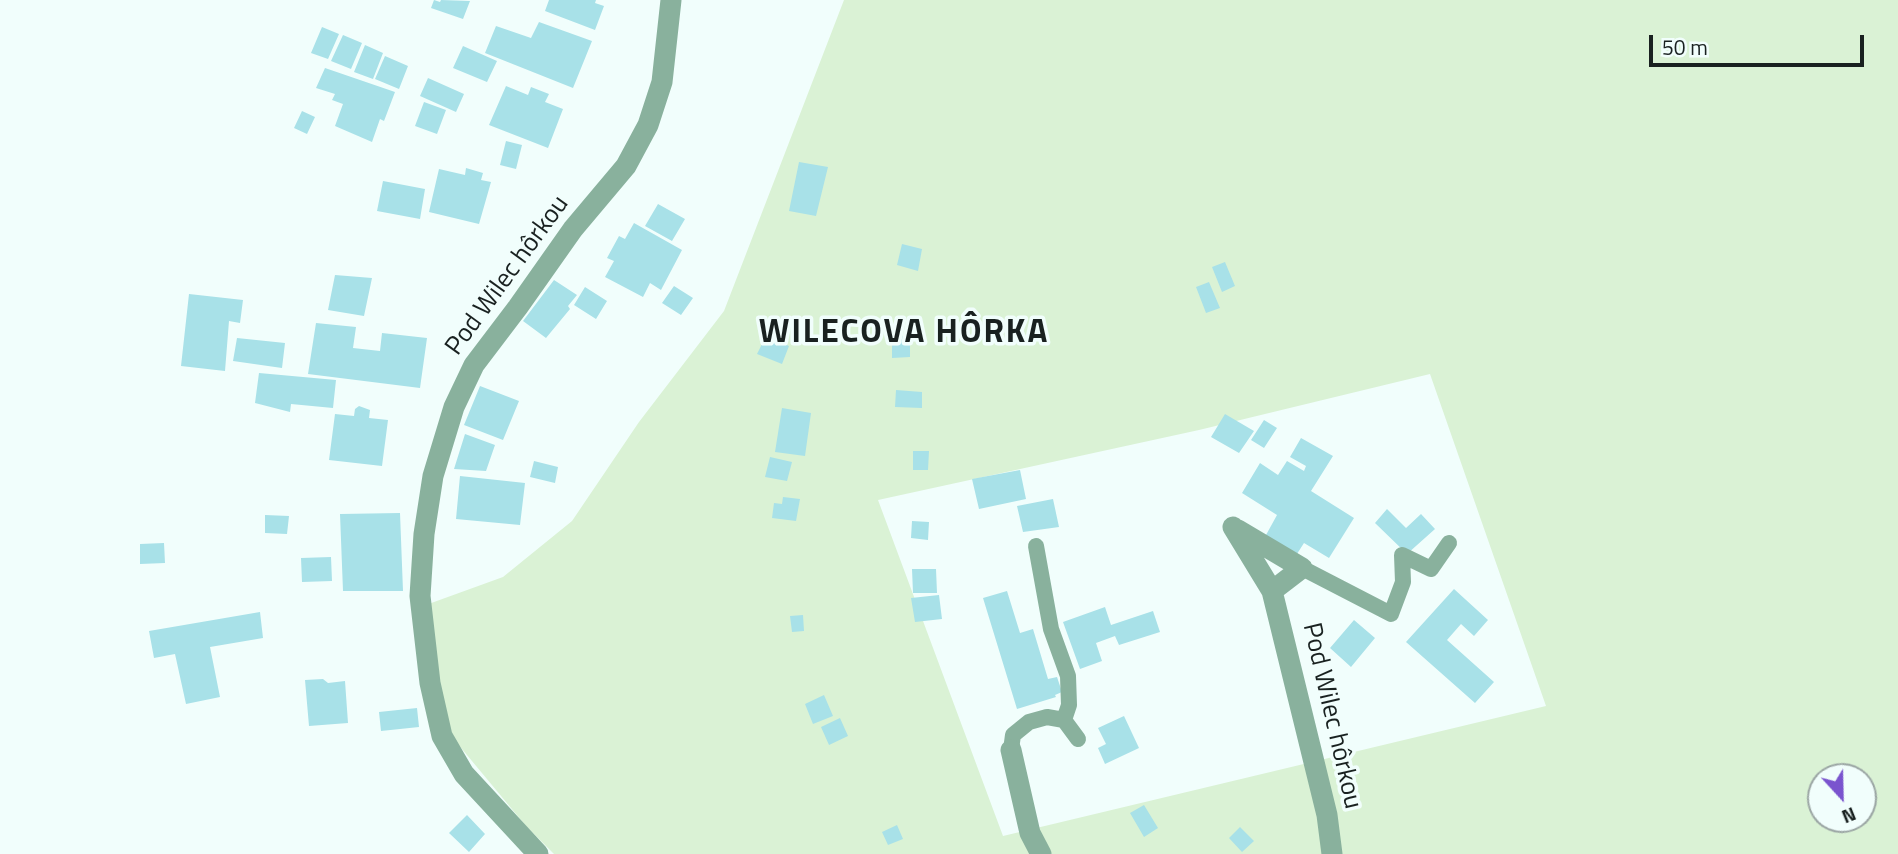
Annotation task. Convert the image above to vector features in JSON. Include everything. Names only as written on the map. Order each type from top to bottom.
[{"type":"street","name":"Pod Wilec hôrkou","points":[[538,854],[464,774],[442,736],[430,683],[420,596],[424,534],[433,476],[454,407],[474,365],[573,229],[626,166],[648,125],[662,82],[671,0]]},
{"type":"street","name":"Pod Wilec hôrkou","points":[[1302,568],[1233,527],[1272,591],[1327,815],[1332,854]]},
{"type":"street","points":[[1272,591],[1302,568]]},
{"type":"street","points":[[1011,750],[1030,833],[1041,854]]},
{"type":"lane","points":[[1302,568],[1391,614],[1403,582],[1402,555],[1431,569],[1449,543]]},
{"type":"lane","points":[[1036,546],[1051,629],[1068,676],[1069,705],[1064,720]]},
{"type":"lane","points":[[1011,750],[1013,735],[1029,722],[1047,717],[1064,720],[1078,739]]},
{"type":"green space","points":[[844,0],[1898,0],[1898,854],[554,854],[526,826],[452,737],[423,606],[503,577],[572,521],[639,422],[724,311]],"holes":[[[1430,374],[1546,706],[1003,836],[878,500],[1199,430]]]},
{"type":"building","points":[[434,0],[470,1],[463,19],[431,8]]},
{"type":"building","points":[[549,0],[596,0],[595,3],[604,6],[595,30],[545,11]]},
{"type":"building","points":[[539,22],[592,41],[573,88],[485,53],[496,26],[531,38]]},
{"type":"building","points":[[322,27],[339,34],[328,59],[311,53]]},
{"type":"building","points":[[343,35],[362,43],[351,69],[331,61]]},
{"type":"building","points":[[365,45],[383,53],[373,79],[354,72]]},
{"type":"building","points":[[463,46],[497,61],[487,82],[453,68]]},
{"type":"building","points":[[385,56],[408,66],[399,89],[375,79]]},
{"type":"building","points":[[325,68],[395,92],[384,121],[380,119],[372,142],[335,126],[343,104],[332,100],[335,94],[316,88]]},
{"type":"building","points":[[428,78],[464,94],[456,112],[420,96]]},
{"type":"building","points":[[506,86],[528,95],[531,87],[549,94],[545,102],[563,109],[548,148],[489,125]]},
{"type":"building","points":[[424,102],[446,110],[437,134],[415,126]]},
{"type":"building","points":[[302,111],[315,117],[307,134],[294,128]]},
{"type":"building","points":[[506,141],[522,145],[516,169],[500,165]]},
{"type":"building","points":[[799,162],[828,167],[816,216],[789,211]]},
{"type":"building","points":[[466,168],[483,173],[481,180],[491,182],[479,224],[429,212],[439,169],[465,175]]},
{"type":"building","points":[[383,181],[425,189],[420,219],[377,211]]},
{"type":"building","points":[[658,204],[685,219],[672,241],[645,226]]},
{"type":"building","points":[[634,223],[682,250],[661,290],[650,283],[643,297],[605,277],[614,261],[607,258],[619,236],[625,239]]},
{"type":"building","points":[[902,244],[922,249],[918,271],[897,265]]},
{"type":"building","points":[[1225,262],[1235,286],[1222,292],[1212,267]]},
{"type":"building","points":[[335,275],[372,278],[364,316],[328,310]]},
{"type":"building","points":[[554,280],[577,295],[568,306],[570,309],[546,338],[523,321]]},
{"type":"building","points":[[1209,282],[1220,308],[1206,313],[1196,287]]},
{"type":"building","points":[[674,286],[693,298],[681,315],[662,303]]},
{"type":"building","points":[[585,287],[607,301],[596,319],[574,305]]},
{"type":"building","points":[[189,294],[243,300],[240,323],[229,321],[225,371],[181,366]]},
{"type":"building","points":[[316,323],[356,327],[353,348],[380,351],[382,333],[427,338],[420,388],[308,374]]},
{"type":"building","points":[[766,336],[789,346],[782,364],[757,354]]},
{"type":"building","points":[[892,336],[910,336],[910,357],[892,358]]},
{"type":"building","points":[[237,338],[285,343],[282,368],[233,361]]},
{"type":"building","points":[[259,373],[336,380],[333,408],[291,404],[290,412],[255,403]]},
{"type":"building","points":[[480,386],[519,401],[503,440],[464,425]]},
{"type":"building","points":[[896,390],[922,392],[922,408],[895,407]]},
{"type":"building","points":[[359,406],[370,410],[369,418],[388,420],[382,466],[329,460],[335,414],[354,416],[355,409]]},
{"type":"building","points":[[782,408],[811,413],[805,456],[775,452]]},
{"type":"building","points":[[1225,414],[1254,431],[1239,453],[1211,437]]},
{"type":"building","points":[[1264,420],[1277,428],[1264,448],[1251,440]]},
{"type":"building","points":[[465,434],[495,445],[486,471],[454,469]]},
{"type":"building","points":[[1301,438],[1333,456],[1311,491],[1354,518],[1329,558],[1304,543],[1295,557],[1266,535],[1277,515],[1242,493],[1260,463],[1278,475],[1287,461],[1304,471],[1306,466],[1290,457]]},
{"type":"building","points":[[913,451],[929,451],[928,470],[913,470]]},
{"type":"building","points":[[770,457],[792,462],[787,481],[765,477]]},
{"type":"building","points":[[534,461],[558,467],[555,483],[530,477]]},
{"type":"building","points":[[1020,470],[1026,499],[979,509],[972,479]]},
{"type":"building","points":[[460,476],[525,483],[520,525],[456,519]]},
{"type":"building","points":[[783,497],[800,499],[796,521],[772,518],[774,503],[782,504]]},
{"type":"building","points":[[1053,499],[1059,527],[1023,532],[1017,506]]},
{"type":"building","points":[[1387,509],[1406,528],[1421,514],[1435,529],[1407,554],[1375,523]]},
{"type":"building","points":[[400,513],[403,591],[343,591],[340,514]]},
{"type":"building","points":[[265,515],[289,516],[287,534],[265,533]]},
{"type":"building","points":[[912,521],[929,522],[928,540],[911,538]]},
{"type":"building","points":[[164,543],[165,563],[140,564],[140,544]]},
{"type":"building","points":[[331,557],[332,581],[302,582],[301,558]]},
{"type":"building","points":[[912,569],[936,569],[937,593],[913,593]]},
{"type":"building","points":[[1454,589],[1488,620],[1474,636],[1461,624],[1447,640],[1494,682],[1475,703],[1406,642]]},
{"type":"building","points":[[1007,591],[1020,633],[1033,629],[1048,679],[1057,677],[1062,692],[1055,695],[1056,697],[1017,709],[983,598]]},
{"type":"building","points":[[939,595],[942,619],[915,622],[911,598]]},
{"type":"building","points":[[1105,607],[1111,625],[1153,611],[1160,632],[1119,645],[1115,636],[1096,643],[1102,661],[1080,669],[1063,622]]},
{"type":"building","points":[[260,612],[263,638],[210,647],[220,697],[186,704],[175,654],[154,658],[149,631]]},
{"type":"building","points":[[803,615],[804,631],[792,632],[790,616]]},
{"type":"building","points":[[1354,620],[1375,638],[1351,667],[1330,648]]},
{"type":"building","points":[[323,679],[328,683],[345,681],[348,723],[309,726],[305,680]]},
{"type":"building","points":[[824,695],[833,716],[813,724],[805,704]]},
{"type":"building","points":[[417,708],[419,727],[381,731],[379,712]]},
{"type":"building","points":[[1124,716],[1139,748],[1105,764],[1098,748],[1106,744],[1098,728]]},
{"type":"building","points":[[840,718],[848,736],[829,745],[821,727]]},
{"type":"building","points":[[1144,805],[1158,828],[1144,837],[1130,813]]},
{"type":"building","points":[[467,815],[485,834],[469,852],[449,833]]},
{"type":"building","points":[[897,825],[903,839],[888,845],[882,832]]},
{"type":"building","points":[[1240,827],[1254,841],[1242,852],[1229,838]]},
{"type":"district","name":"WILECOVA HÔRKA","points":[[904,334]]}]
